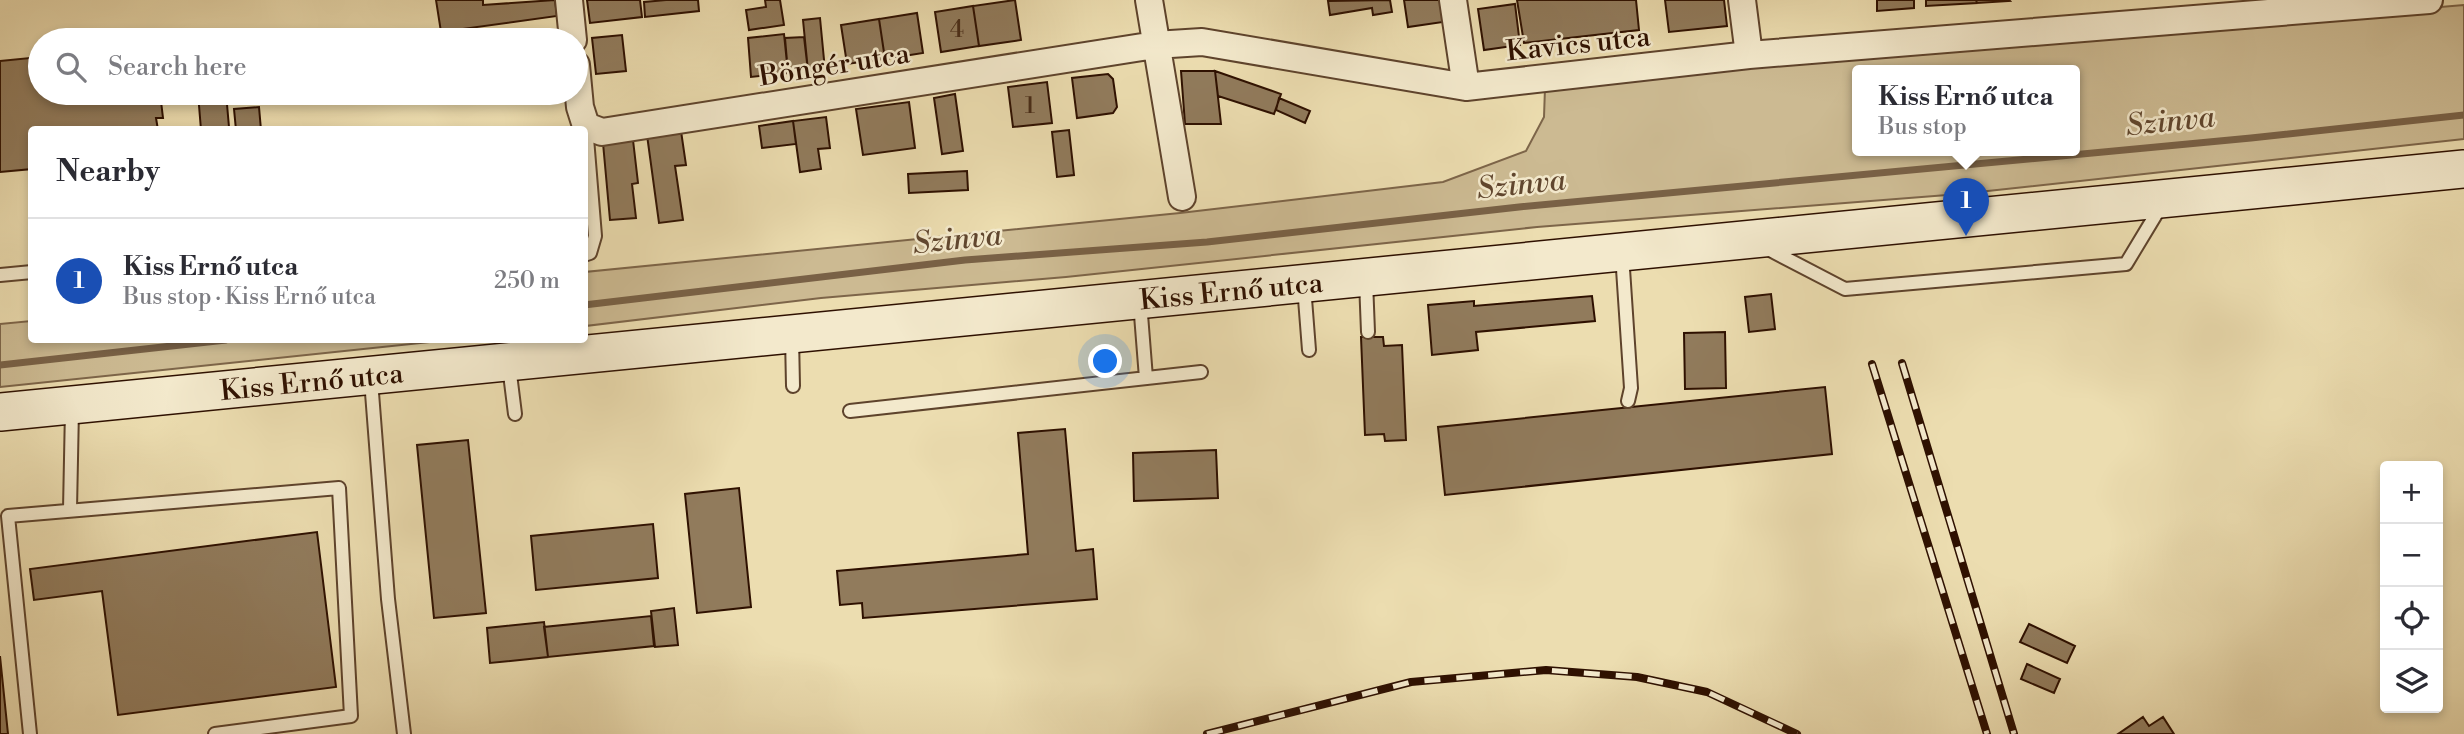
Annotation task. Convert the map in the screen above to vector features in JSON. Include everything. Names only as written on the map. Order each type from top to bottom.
[{"type":"street","points":[[569,0],[572,28]]},
{"type":"street","points":[[1149,0],[1182,197]]},
{"type":"street","points":[[1453,0],[1465,87]]},
{"type":"street","points":[[1742,0],[1749,55]]},
{"type":"street","name":"Kavics utca","points":[[1155,45],[1202,42],[1465,87],[1749,55],[2272,6],[2429,0]]},
{"type":"street","name":"Böngér utca","points":[[588,127],[602,132],[1155,45]]},
{"type":"street","points":[[580,105],[586,126]]},
{"type":"street","name":"Kiss Ernő utca","points":[[0,412],[2464,169]]},
{"type":"lane","points":[[588,154],[594,236],[588,254]]},
{"type":"lane","points":[[1752,240],[1845,289],[2126,264],[2165,199]]},
{"type":"lane","points":[[1622,250],[1631,388],[1629,401]]},
{"type":"lane","points":[[0,275],[28,272]]},
{"type":"lane","points":[[1366,277],[1368,332]]},
{"type":"lane","points":[[1304,282],[1309,350]]},
{"type":"lane","points":[[1140,298],[1146,378]]},
{"type":"lane","points":[[792,333],[793,386]]},
{"type":"lane","points":[[508,362],[515,414]]},
{"type":"lane","points":[[850,411],[1202,372]]},
{"type":"lane","points":[[371,376],[388,599],[404,734]]},
{"type":"lane","points":[[70,509],[72,405]]},
{"type":"lane","points":[[30,734],[8,516],[339,488],[351,716],[215,734]]},
{"type":"shaded area","points":[[2464,5],[2464,139],[1960,194],[1537,227],[1066,277],[821,298],[588,326],[588,272],[1180,213],[1443,182],[1526,151],[1544,117],[1545,88],[1866,55]]},
{"type":"shaded area","points":[[28,321],[28,343],[420,343],[0,387],[0,324]]},
{"type":"building","points":[[436,0],[483,0],[483,5],[555,0],[557,16],[470,28],[440,28]]},
{"type":"building","points":[[587,0],[640,0],[642,17],[590,23]]},
{"type":"building","points":[[698,0],[699,11],[645,17],[644,2]]},
{"type":"building","points":[[765,0],[780,0],[784,25],[749,30],[746,10],[766,7]]},
{"type":"building","points":[[1015,0],[1021,40],[979,46],[973,6]]},
{"type":"building","points":[[1390,0],[1392,12],[1373,15],[1372,8],[1330,15],[1328,1]]},
{"type":"building","points":[[1404,0],[1440,0],[1443,22],[1408,27]]},
{"type":"building","points":[[1517,0],[1636,0],[1639,30],[1524,43]]},
{"type":"building","points":[[1665,0],[1724,0],[1727,26],[1669,32]]},
{"type":"building","points":[[1877,0],[1914,0],[1914,8],[1877,11]]},
{"type":"building","points":[[1926,0],[1976,0],[1977,3],[1926,6]]},
{"type":"building","points":[[1976,0],[2009,0],[2010,1],[1977,3]]},
{"type":"building","points":[[1515,4],[1520,45],[1484,50],[1478,9]]},
{"type":"building","points":[[973,6],[979,46],[941,52],[935,12]]},
{"type":"building","points":[[917,13],[923,53],[885,59],[879,19]]},
{"type":"building","points":[[820,18],[825,70],[808,71],[803,20]]},
{"type":"building","points":[[879,19],[885,59],[847,64],[841,25]]},
{"type":"building","points":[[784,34],[788,73],[751,77],[748,38]]},
{"type":"building","points":[[622,35],[626,71],[596,74],[592,38]]},
{"type":"building","points":[[804,37],[808,71],[788,73],[785,38]]},
{"type":"building","points":[[28,58],[28,105],[161,105],[163,118],[156,118],[157,126],[28,126],[28,169],[0,172],[0,61]]},
{"type":"building","points":[[1181,71],[1215,71],[1221,124],[1185,124]]},
{"type":"building","points":[[1215,71],[1281,94],[1274,114],[1218,96]]},
{"type":"building","points":[[1108,74],[1113,79],[1117,107],[1113,113],[1077,118],[1072,78]]},
{"type":"building","points":[[1047,82],[1052,123],[1013,127],[1008,87]]},
{"type":"building","points":[[955,94],[963,151],[942,154],[934,98]]},
{"type":"building","points":[[1279,98],[1310,111],[1305,123],[1276,110]]},
{"type":"building","points":[[909,102],[915,148],[863,155],[856,109]]},
{"type":"building","points":[[199,105],[227,105],[229,126],[201,126]]},
{"type":"building","points":[[259,107],[261,126],[236,126],[234,109]]},
{"type":"building","points":[[826,117],[830,148],[818,149],[821,169],[800,172],[793,121]]},
{"type":"building","points":[[793,121],[796,144],[762,148],[759,126]]},
{"type":"building","points":[[1069,130],[1074,175],[1057,177],[1052,132]]},
{"type":"building","points":[[681,131],[686,165],[675,166],[683,220],[659,223],[647,135]]},
{"type":"building","points":[[633,140],[638,183],[632,184],[636,218],[610,220],[603,143]]},
{"type":"building","points":[[967,171],[968,190],[909,193],[908,174]]},
{"type":"building","points":[[1771,294],[1775,329],[1749,332],[1745,297]]},
{"type":"building","points":[[1592,296],[1595,321],[1476,332],[1478,350],[1432,355],[1428,305],[1474,301],[1474,306]]},
{"type":"building","points":[[1725,332],[1726,388],[1685,389],[1684,333]]},
{"type":"building","points":[[1361,337],[1383,337],[1384,346],[1402,345],[1406,440],[1385,441],[1384,434],[1365,435]]},
{"type":"building","points":[[1825,387],[1832,454],[1445,495],[1438,427]]},
{"type":"building","points":[[1065,429],[1076,551],[1093,549],[1097,599],[863,618],[862,603],[840,605],[837,571],[1028,554],[1018,433]]},
{"type":"building","points":[[468,440],[486,613],[434,618],[417,445]]},
{"type":"building","points":[[1216,450],[1218,498],[1134,501],[1133,453]]},
{"type":"building","points":[[739,488],[751,607],[697,613],[685,494]]},
{"type":"building","points":[[653,524],[658,578],[536,590],[531,536]]},
{"type":"building","points":[[317,532],[336,687],[118,715],[102,591],[34,600],[30,569]]},
{"type":"building","points":[[674,608],[678,645],[655,647],[651,611]]},
{"type":"building","points":[[651,616],[654,646],[548,657],[544,627]]},
{"type":"building","points":[[544,622],[548,657],[490,663],[487,628]]},
{"type":"building","points":[[2029,624],[2075,646],[2067,663],[2020,642]]},
{"type":"building","points":[[0,656],[8,734],[0,734]]},
{"type":"building","points":[[2027,664],[2060,679],[2054,693],[2021,679]]},
{"type":"building","points":[[2143,717],[2149,726],[2163,717],[2174,734],[2118,734]]},
{"type":"waterway","name":"Szinva","points":[[2080,154],[2464,115]]},
{"type":"waterway","name":"Szinva","points":[[588,305],[965,260],[1207,242],[1519,207],[2060,156]]},
{"type":"waterway","name":"Szinva","points":[[0,365],[199,343]]},
{"type":"railway","points":[[1902,363],[2014,734]]},
{"type":"railway","points":[[1872,364],[1987,734]]},
{"type":"railway","points":[[1207,734],[1411,682],[1546,670],[1637,677],[1707,692],[1797,734]]},
{"type":"place","name":"Kiss Ernő utca","points":[[1966,236]]}]
